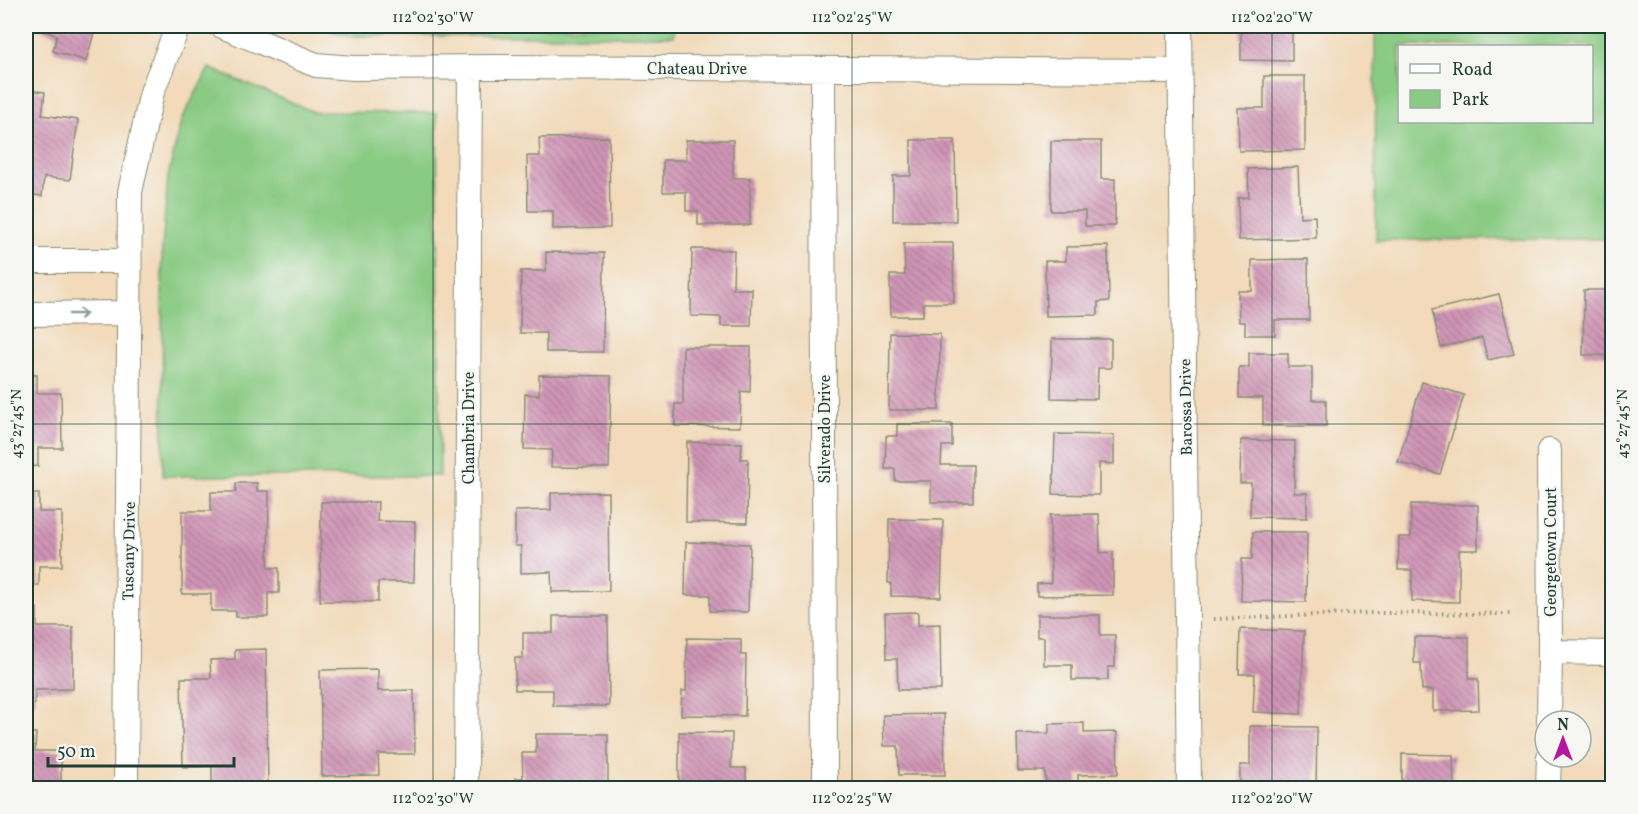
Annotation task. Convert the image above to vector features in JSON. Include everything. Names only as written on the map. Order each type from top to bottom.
[{"type":"street","name":"Tuscany Drive","points":[[126,789],[130,192],[152,92],[178,26]]},
{"type":"street","name":"Chateau Drive","points":[[222,26],[316,65],[353,68],[1180,71]]},
{"type":"street","name":"Barossa Drive","points":[[1180,26],[1189,789]]},
{"type":"street","name":"Chambria Drive","points":[[466,789],[470,67]]},
{"type":"street","name":"Silverado Drive","points":[[823,69],[825,789]]},
{"type":"street","points":[[26,261],[129,261]]},
{"type":"street","points":[[26,314],[130,314]]},
{"type":"street","name":"Georgetown Court","points":[[1549,451],[1549,709]]},
{"type":"street","points":[[1550,652],[1612,653]]},
{"type":"street","points":[[1548,789],[1549,769]]},
{"type":"path","points":[[1214,619],[1372,613],[1513,614]]},
{"type":"green space","points":[[313,26],[674,26],[674,36],[351,36]]},
{"type":"green space","points":[[1375,26],[1612,26],[1612,239],[1376,240]]},
{"type":"green space","points":[[209,68],[314,112],[437,113],[440,476],[163,476],[162,248],[168,177],[181,121]]},
{"type":"building","points":[[27,26],[96,26],[86,61],[53,51],[57,35]]},
{"type":"building","points":[[1241,26],[1292,26],[1292,61],[1241,60]]},
{"type":"building","points":[[1264,76],[1305,76],[1305,150],[1239,151],[1238,108],[1264,108]]},
{"type":"building","points":[[26,90],[45,92],[42,115],[78,120],[70,180],[44,177],[42,196],[26,194]]},
{"type":"building","points":[[609,137],[610,228],[553,229],[553,211],[528,211],[527,156],[540,156],[539,138]]},
{"type":"building","points":[[686,140],[733,140],[733,178],[750,178],[750,225],[698,225],[698,211],[686,211],[686,192],[663,192],[663,160],[686,160]]},
{"type":"building","points":[[911,140],[955,140],[956,221],[893,221],[893,176],[911,176]]},
{"type":"building","points":[[1051,141],[1101,141],[1101,179],[1115,179],[1115,226],[1085,226],[1085,211],[1051,211]]},
{"type":"building","points":[[1298,167],[1300,217],[1315,216],[1316,238],[1239,240],[1238,198],[1249,197],[1248,169]]},
{"type":"building","points":[[904,243],[953,243],[954,303],[923,303],[923,316],[891,316],[890,275],[905,275]]},
{"type":"building","points":[[1108,246],[1109,301],[1098,302],[1098,315],[1046,316],[1045,261],[1066,261],[1066,247]]},
{"type":"building","points":[[692,249],[734,250],[733,289],[752,289],[751,326],[721,326],[721,317],[691,316]]},
{"type":"building","points":[[546,252],[604,253],[603,352],[546,352],[546,333],[520,333],[521,271],[546,271]]},
{"type":"building","points":[[1308,259],[1309,320],[1275,320],[1275,335],[1245,335],[1245,322],[1239,322],[1238,291],[1252,291],[1252,260]]},
{"type":"building","points":[[1584,290],[1612,290],[1612,355],[1583,355]]},
{"type":"building","points":[[1499,294],[1514,354],[1488,360],[1482,338],[1441,347],[1432,310]]},
{"type":"building","points":[[890,333],[940,334],[939,410],[889,410]]},
{"type":"building","points":[[1052,339],[1111,339],[1111,368],[1098,368],[1097,399],[1051,398]]},
{"type":"building","points":[[683,347],[751,347],[750,392],[741,391],[740,427],[675,426],[675,404],[683,404]]},
{"type":"building","points":[[1249,353],[1288,353],[1288,367],[1312,367],[1312,400],[1326,400],[1326,426],[1263,426],[1263,398],[1239,398],[1239,367],[1249,367]]},
{"type":"building","points":[[26,375],[37,375],[37,393],[61,393],[62,448],[38,448],[38,466],[26,467]]},
{"type":"building","points":[[539,375],[611,376],[609,468],[551,467],[552,450],[524,449],[525,394],[539,395]]},
{"type":"building","points":[[1422,382],[1464,395],[1440,474],[1398,462]]},
{"type":"building","points":[[897,424],[952,424],[952,446],[942,446],[941,465],[973,465],[973,502],[931,502],[931,481],[895,481],[895,469],[885,469],[886,436],[897,436]]},
{"type":"building","points":[[1055,434],[1114,435],[1114,464],[1099,463],[1099,495],[1053,494]]},
{"type":"building","points":[[1241,440],[1295,441],[1294,493],[1307,493],[1307,518],[1250,517],[1251,483],[1240,483]]},
{"type":"building","points":[[687,442],[742,443],[741,459],[748,459],[747,523],[686,522]]},
{"type":"building","points":[[236,483],[257,483],[257,491],[269,491],[268,568],[279,568],[279,593],[268,593],[268,617],[236,617],[236,611],[211,611],[211,594],[182,594],[182,511],[211,511],[211,492],[236,492]]},
{"type":"building","points":[[608,492],[609,591],[552,592],[551,572],[521,573],[521,546],[515,546],[515,511],[551,510],[551,493]]},
{"type":"building","points":[[26,494],[39,494],[39,512],[62,512],[62,566],[39,566],[39,585],[26,585]]},
{"type":"building","points":[[321,502],[378,502],[377,521],[415,522],[414,582],[378,582],[378,602],[320,601]]},
{"type":"building","points":[[1411,504],[1478,505],[1478,550],[1459,550],[1459,602],[1412,601],[1412,570],[1398,570],[1399,537],[1411,537]]},
{"type":"building","points":[[1099,514],[1100,553],[1113,552],[1113,595],[1037,596],[1037,584],[1051,583],[1050,515]]},
{"type":"building","points":[[889,519],[943,520],[941,597],[891,596],[891,583],[888,583]]},
{"type":"building","points":[[1253,532],[1307,532],[1306,602],[1241,601],[1242,559],[1252,559]]},
{"type":"building","points":[[686,542],[750,544],[748,612],[710,611],[710,595],[685,595]]},
{"type":"building","points":[[26,608],[37,608],[37,627],[73,627],[73,689],[35,690],[35,704],[26,704]]},
{"type":"building","points":[[918,612],[918,625],[940,624],[941,690],[898,690],[897,659],[886,659],[885,613]]},
{"type":"building","points":[[1037,615],[1100,615],[1100,635],[1115,635],[1115,667],[1108,667],[1108,680],[1072,680],[1072,665],[1044,665],[1044,637],[1037,637]]},
{"type":"building","points":[[553,616],[608,616],[609,706],[553,706],[553,690],[515,690],[515,658],[523,658],[523,633],[553,633]]},
{"type":"building","points":[[1240,629],[1304,631],[1301,714],[1253,712],[1255,674],[1239,674]]},
{"type":"building","points":[[1414,637],[1469,637],[1469,679],[1478,679],[1479,710],[1433,711],[1433,690],[1422,690],[1421,663],[1414,663]]},
{"type":"building","points":[[687,638],[741,639],[741,655],[746,655],[745,716],[681,715],[682,691],[686,691]]},
{"type":"building","points":[[266,649],[268,788],[212,785],[212,766],[183,767],[181,678],[211,678],[210,660],[235,659],[235,650]]},
{"type":"building","points":[[378,669],[378,691],[414,690],[415,754],[378,754],[379,775],[322,776],[320,670]]},
{"type":"building","points":[[944,714],[945,775],[899,775],[898,746],[884,746],[883,715]]},
{"type":"building","points":[[1084,723],[1084,733],[1117,732],[1118,774],[1078,775],[1078,788],[1046,788],[1045,771],[1018,771],[1017,734],[1049,733],[1049,724]]},
{"type":"building","points":[[1250,726],[1317,727],[1316,788],[1240,788],[1240,765],[1250,765]]},
{"type":"building","points":[[679,732],[732,733],[731,768],[746,768],[746,788],[679,788]]},
{"type":"building","points":[[26,733],[36,733],[35,751],[61,751],[61,788],[26,788]]},
{"type":"building","points":[[536,734],[608,734],[608,788],[515,788],[515,778],[523,778],[522,753],[536,753]]},
{"type":"building","points":[[1402,754],[1453,755],[1454,788],[1402,788]]}]
